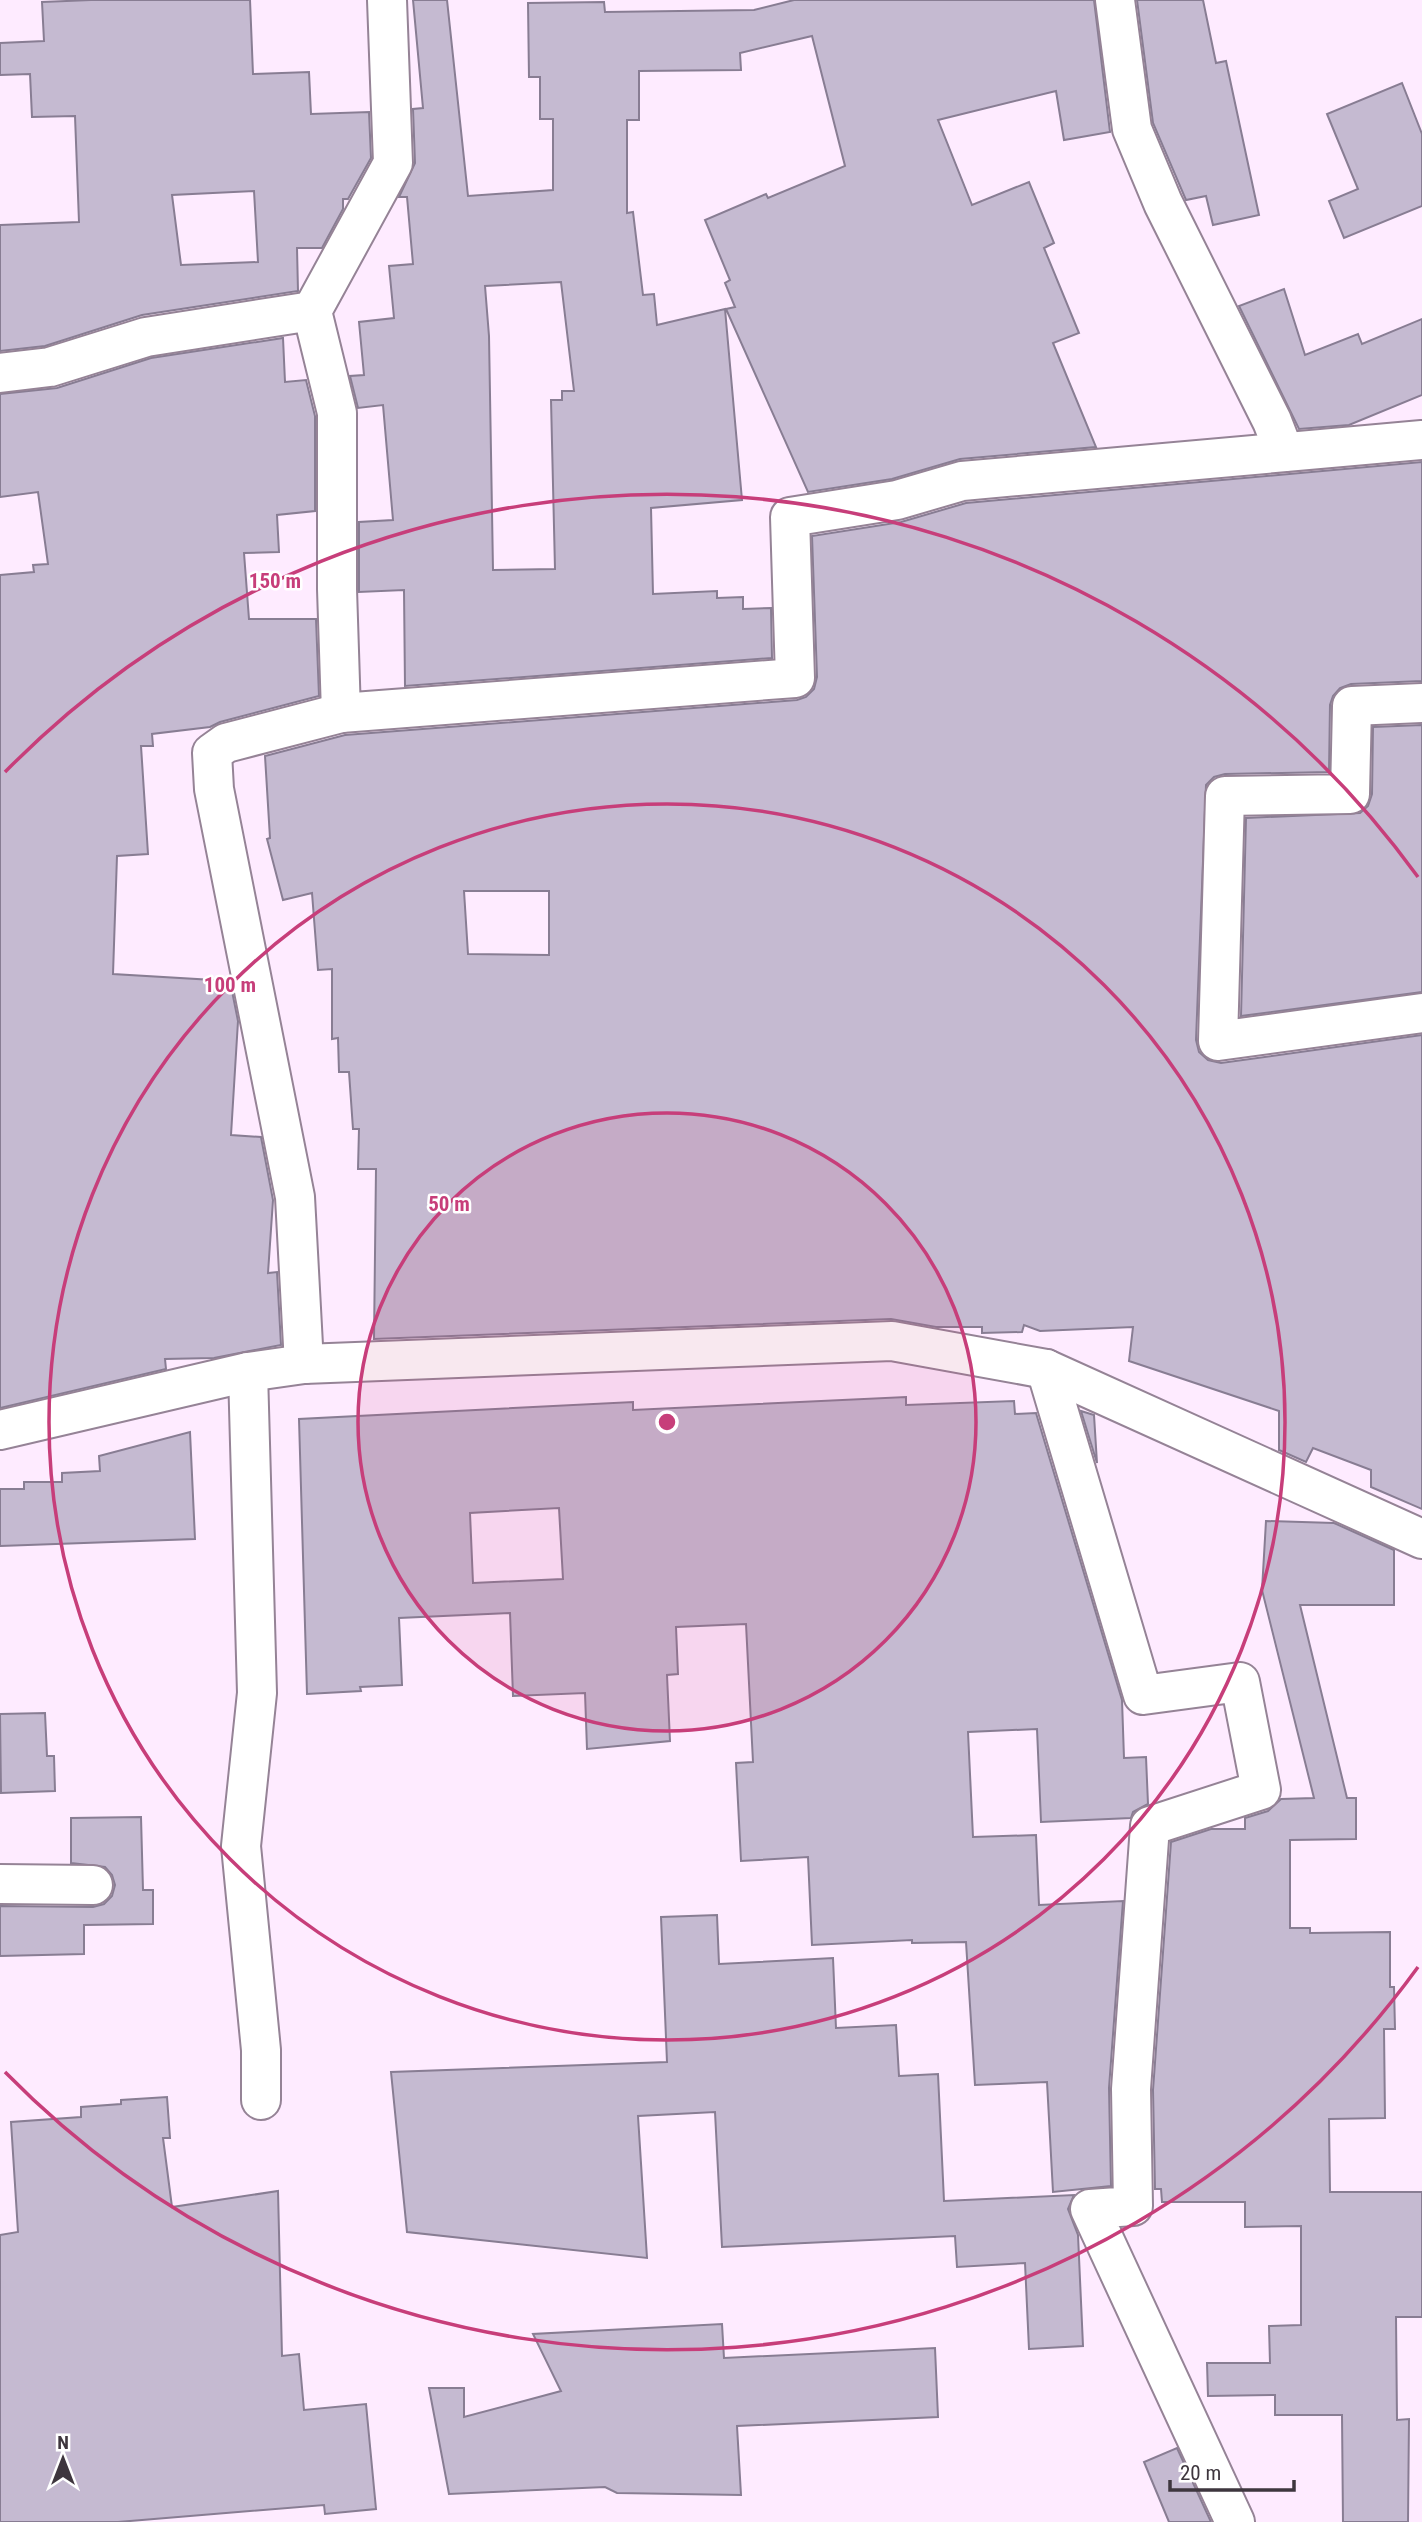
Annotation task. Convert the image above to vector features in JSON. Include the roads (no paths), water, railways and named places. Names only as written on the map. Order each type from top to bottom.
[{"type":"street","points":[[341,713],[337,589],[337,413],[312,311],[393,163],[387,0]]},
{"type":"street","points":[[1115,0],[1132,129],[1163,203],[1272,421],[1284,452]]},
{"type":"street","points":[[0,373],[50,368],[146,337],[312,311]]},
{"type":"street","points":[[304,1364],[295,1197],[214,789],[212,753],[226,743],[341,713],[795,678],[790,517],[897,500],[962,481],[1422,440]]},
{"type":"street","points":[[1422,703],[1352,706],[1350,794],[1225,796],[1218,1041],[1422,1013]]},
{"type":"street","points":[[0,1430],[248,1372],[304,1364],[892,1341],[1046,1370],[1422,1539]]},
{"type":"street","points":[[1046,1370],[1143,1695],[1240,1682],[1261,1790],[1150,1826],[1131,2089],[1133,2206],[1090,2209],[1235,2522]]},
{"type":"street","points":[[248,1372],[257,1693],[241,1846],[261,2050],[261,2100]]},
{"type":"street","points":[[0,1884],[93,1885]]}]
